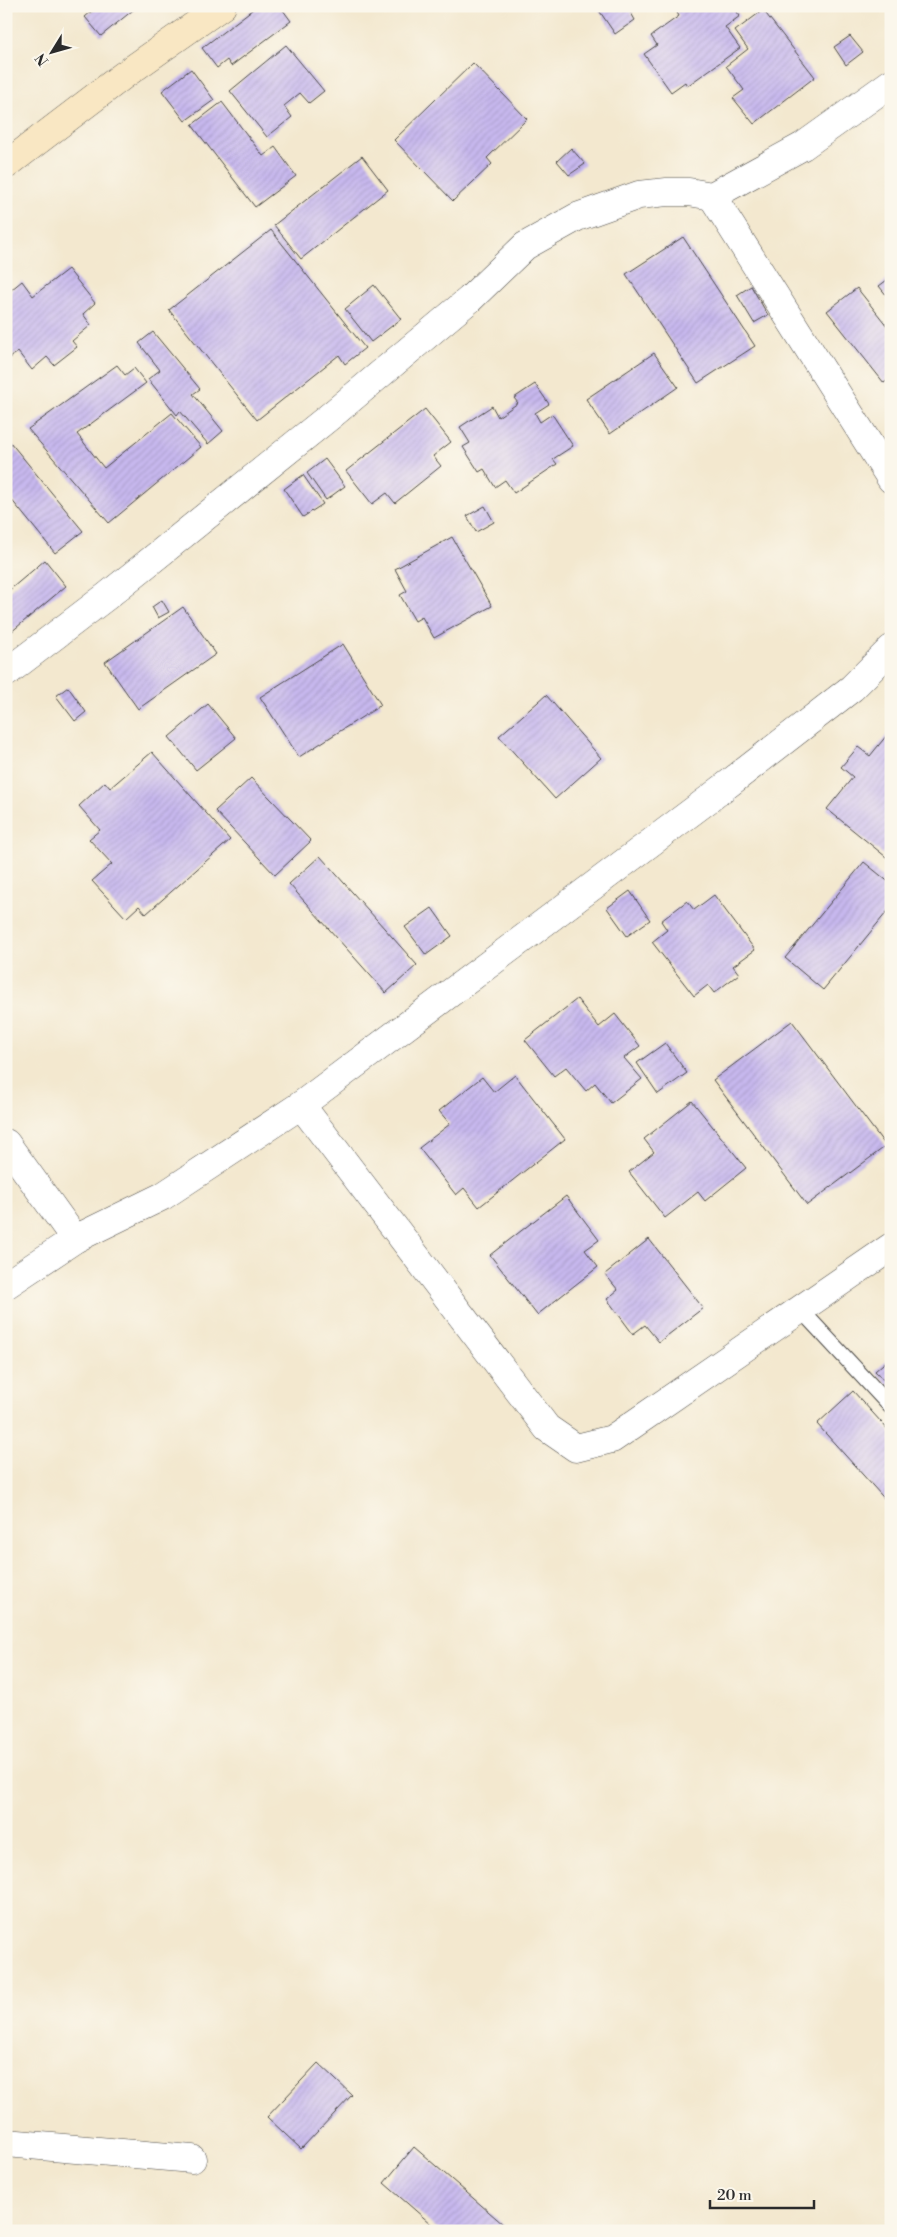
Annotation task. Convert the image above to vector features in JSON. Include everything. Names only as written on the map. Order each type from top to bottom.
[{"type":"street","points":[[6,165],[124,75],[222,6]]},
{"type":"street","points":[[6,673],[114,590],[334,413],[470,299],[525,246],[577,218],[639,195],[689,192],[712,196],[802,146],[891,82]]},
{"type":"street","points":[[712,196],[891,479]]},
{"type":"street","points":[[6,1285],[75,1239],[163,1196],[301,1105],[709,799],[852,688],[891,649]]},
{"type":"street","points":[[301,1105],[547,1428],[576,1448],[612,1439],[891,1247]]},
{"type":"street","points":[[6,1143],[75,1239]]},
{"type":"street","points":[[6,2142],[192,2159]]},
{"type":"lane","points":[[800,1309],[891,1407]]},
{"type":"building","points":[[98,6],[138,6],[101,36],[85,17]]},
{"type":"building","points":[[257,6],[280,6],[291,21],[231,66],[227,60],[217,68],[202,48]]},
{"type":"building","points":[[596,6],[641,6],[631,13],[635,20],[615,34]]},
{"type":"building","points":[[673,6],[732,6],[740,16],[725,27],[740,48],[687,86],[685,82],[671,92],[644,54],[657,45],[651,36],[679,16]]},
{"type":"building","points":[[763,10],[815,77],[754,124],[733,98],[744,90],[726,66],[748,49],[735,31]]},
{"type":"building","points":[[850,36],[863,52],[846,65],[834,47]]},
{"type":"building","points":[[286,45],[324,91],[309,103],[300,93],[284,106],[292,117],[267,137],[230,91]]},
{"type":"building","points":[[473,63],[527,119],[487,158],[492,164],[453,201],[394,140]]},
{"type":"building","points":[[191,69],[214,100],[185,121],[162,91]]},
{"type":"building","points":[[222,102],[263,156],[275,147],[296,176],[255,207],[192,125]]},
{"type":"building","points":[[571,148],[585,164],[569,175],[557,161]]},
{"type":"building","points":[[362,156],[388,190],[301,259],[274,225]]},
{"type":"building","points":[[271,230],[365,348],[345,364],[339,355],[257,420],[169,310]]},
{"type":"building","points":[[683,237],[755,346],[698,383],[626,274]]},
{"type":"building","points":[[68,269],[95,303],[83,314],[91,325],[72,341],[77,347],[54,365],[47,357],[32,370],[18,352],[6,361],[6,294],[22,281],[33,296]]},
{"type":"building","points":[[891,277],[891,301],[879,286]]},
{"type":"building","points":[[374,285],[401,319],[371,342],[345,309]]},
{"type":"building","points":[[751,286],[768,315],[754,323],[737,295]]},
{"type":"building","points":[[857,288],[891,331],[891,378],[884,383],[827,311]]},
{"type":"building","points":[[153,332],[200,389],[193,394],[223,431],[208,444],[180,411],[177,415],[148,379],[160,370],[139,343]]},
{"type":"building","points":[[654,353],[678,387],[610,434],[586,399]]},
{"type":"building","points":[[117,365],[125,375],[134,368],[146,383],[77,434],[104,468],[172,413],[201,447],[109,523],[28,429]]},
{"type":"building","points":[[535,384],[549,404],[535,413],[540,422],[552,414],[573,446],[553,459],[557,464],[514,493],[505,480],[495,487],[484,469],[479,472],[463,447],[470,443],[460,427],[492,406],[498,417],[518,403],[514,398]]},
{"type":"building","points":[[425,409],[451,442],[433,456],[441,466],[395,503],[387,493],[372,504],[346,471]]},
{"type":"building","points":[[10,442],[83,531],[55,553],[6,493],[6,446]]},
{"type":"building","points":[[325,459],[345,486],[326,500],[307,473]]},
{"type":"building","points":[[303,475],[323,504],[303,517],[284,489]]},
{"type":"building","points":[[485,506],[494,522],[476,532],[467,516]]},
{"type":"building","points":[[452,537],[492,606],[434,638],[422,617],[415,621],[400,595],[407,591],[395,569]]},
{"type":"building","points":[[45,560],[66,586],[10,633],[6,629],[6,593]]},
{"type":"building","points":[[162,600],[169,612],[158,618],[152,607]]},
{"type":"building","points":[[183,607],[216,654],[138,709],[105,662]]},
{"type":"building","points":[[343,644],[381,705],[299,757],[260,697]]},
{"type":"building","points":[[68,687],[86,712],[75,721],[56,696]]},
{"type":"building","points":[[546,695],[601,758],[555,799],[499,736]]},
{"type":"building","points":[[208,704],[236,738],[196,770],[169,737]]},
{"type":"building","points":[[891,730],[891,861],[827,809],[853,777],[841,767],[858,747],[870,756]]},
{"type":"building","points":[[152,752],[230,840],[146,914],[139,906],[126,918],[92,881],[112,864],[89,839],[100,830],[79,806],[105,782],[110,788]]},
{"type":"building","points":[[251,778],[311,841],[275,875],[215,811]]},
{"type":"building","points":[[320,856],[417,965],[386,993],[289,884]]},
{"type":"building","points":[[864,862],[891,884],[891,907],[823,990],[785,958]]},
{"type":"building","points":[[630,891],[650,920],[627,936],[607,908]]},
{"type":"building","points":[[714,895],[755,950],[733,966],[739,974],[714,993],[708,985],[694,996],[652,942],[667,930],[661,921],[687,901],[694,910]]},
{"type":"building","points":[[432,908],[452,936],[426,955],[405,927]]},
{"type":"building","points":[[577,999],[599,1027],[615,1014],[640,1046],[624,1058],[642,1079],[611,1103],[595,1083],[586,1091],[566,1067],[554,1076],[525,1040]]},
{"type":"building","points":[[792,1021],[886,1146],[807,1205],[713,1080]]},
{"type":"building","points":[[665,1043],[687,1073],[658,1094],[637,1063]]},
{"type":"building","points":[[515,1075],[565,1139],[479,1207],[464,1188],[456,1195],[419,1148],[450,1124],[439,1111],[482,1077],[494,1092]]},
{"type":"building","points":[[692,1101],[746,1168],[705,1201],[698,1192],[665,1218],[629,1172],[654,1152],[644,1139]]},
{"type":"building","points":[[566,1196],[599,1240],[585,1250],[598,1267],[537,1315],[490,1255]]},
{"type":"building","points":[[649,1239],[703,1308],[659,1342],[645,1325],[633,1334],[607,1299],[618,1290],[605,1274]]},
{"type":"building","points":[[891,1357],[891,1388],[875,1371]]},
{"type":"building","points":[[853,1391],[891,1433],[891,1506],[817,1424]]},
{"type":"building","points":[[318,2063],[352,2095],[301,2149],[267,2117]]},
{"type":"building","points":[[414,2147],[511,2231],[439,2231],[384,2183]]}]
